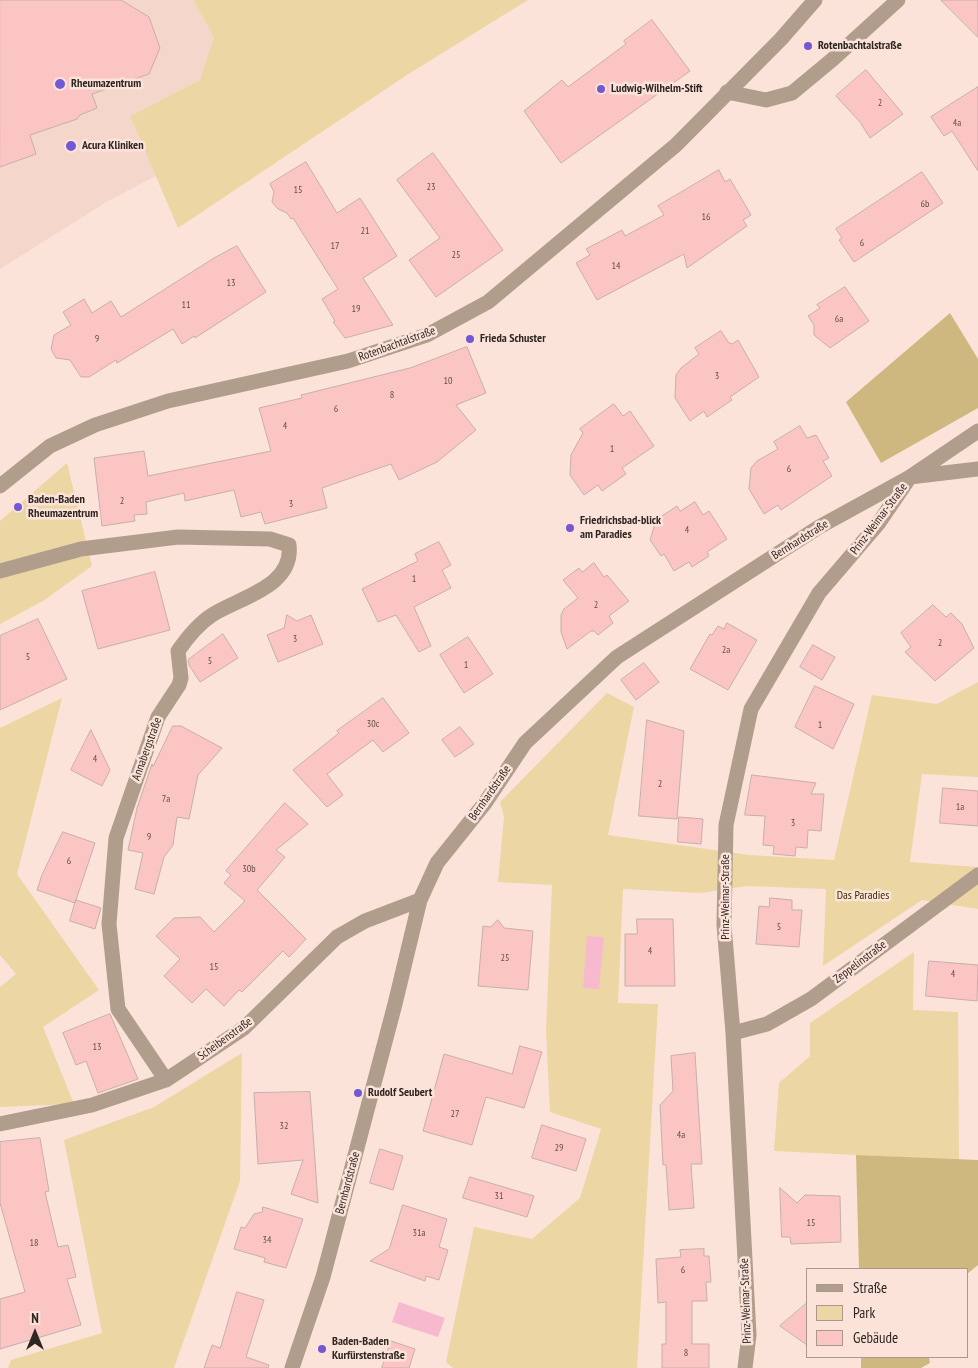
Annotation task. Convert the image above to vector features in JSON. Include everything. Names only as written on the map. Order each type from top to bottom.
[{"type":"street","name":"Rotenbachtalstraße","points":[[0,486],[50,446],[95,425],[168,401],[348,361],[427,335],[488,302],[676,144],[781,39],[815,0]]},
{"type":"street","points":[[727,92],[766,100],[792,93],[833,60],[898,0]]},
{"type":"street","name":"Bernhardstraße","points":[[292,1368],[323,1277],[395,1004],[420,900],[437,864],[485,803],[525,742],[617,657],[819,527],[910,477],[978,431]]},
{"type":"street","points":[[910,477],[978,469]]},
{"type":"street","name":"Prinz-Weimar-Straße","points":[[745,1368],[749,1334],[733,1033],[724,925],[726,825],[751,709],[819,593],[878,524],[910,477]]},
{"type":"street","name":"Annabergstraße","points":[[0,571],[81,549],[178,538],[270,539],[289,545],[290,556],[288,566],[268,587],[212,615],[190,634],[178,651],[181,678],[179,685],[158,717],[116,838],[109,924],[118,1009],[166,1080]]},
{"type":"street","name":"Zeppelinstraße","points":[[733,1033],[767,1024],[811,1000],[978,875]]},
{"type":"street","name":"Scheibenstraße","points":[[0,1124],[92,1105],[166,1080],[244,1028],[337,937],[365,921],[420,900]]},
{"type":"shaded area","name":"Acura Kliniken","points":[[0,0],[193,0],[214,37],[200,80],[130,116],[156,176],[108,201],[0,269]]},
{"type":"shaded area","points":[[950,313],[978,359],[978,408],[881,463],[846,402]]},
{"type":"shaded area","points":[[587,936],[604,937],[599,989],[583,988]]},
{"type":"shaded area","points":[[856,1155],[978,1160],[978,1265],[968,1273],[968,1268],[859,1268]]},
{"type":"shaded area","points":[[399,1302],[445,1318],[438,1337],[392,1322]]},
{"type":"shaded area","points":[[861,1358],[929,1358],[930,1363],[921,1368],[861,1368]]},
{"type":"green space","points":[[193,0],[528,0],[407,75],[178,228],[130,116],[200,80],[214,37]]},
{"type":"green space","points":[[67,463],[92,566],[43,601],[0,624],[0,521]]},
{"type":"green space","name":"Das Paradies","points":[[978,682],[978,777],[922,774],[910,862],[978,867],[978,909],[922,900],[823,966],[826,889],[747,886],[701,893],[623,889],[618,1003],[658,1004],[637,1368],[453,1368],[446,1362],[474,1227],[532,1239],[580,1198],[601,1129],[550,1112],[546,1031],[552,885],[498,882],[504,817],[500,802],[607,693],[634,707],[608,835],[749,855],[834,860],[872,695],[937,704]]},
{"type":"green space","points":[[62,698],[17,874],[99,990],[43,1027],[74,1104],[0,1107],[0,987],[16,974],[0,955],[0,728]]},
{"type":"green space","points":[[914,952],[913,1010],[958,1012],[959,1160],[774,1151],[779,1083],[810,1056],[810,1023]]},
{"type":"green space","points":[[242,1053],[240,1181],[174,1368],[8,1368],[11,1360],[102,1333],[64,1140],[154,1107]]},
{"type":"building","name":"Rheumazentrum","points":[[0,0],[121,0],[149,17],[160,48],[149,74],[92,94],[97,108],[80,115],[77,119],[30,135],[36,154],[0,167]]},
{"type":"building","points":[[941,0],[978,0],[978,37]]},
{"type":"building","name":"Ludwig-Wilhelm-Stift","points":[[652,20],[690,71],[561,163],[524,111],[562,80],[568,87],[626,44],[624,41]]},
{"type":"building","points":[[866,70],[903,114],[870,138],[860,122],[836,96]]},
{"type":"building","points":[[978,87],[978,171],[952,131],[944,136],[931,117]]},
{"type":"building","points":[[433,153],[503,250],[436,297],[409,260],[440,238],[397,180]]},
{"type":"building","points":[[306,162],[337,213],[360,198],[397,256],[363,278],[393,325],[345,338],[333,322],[335,321],[322,299],[338,289],[293,218],[291,219],[287,213],[278,209],[272,202],[274,192],[270,184]]},
{"type":"building","points":[[719,170],[725,182],[730,179],[751,215],[743,220],[747,226],[687,268],[684,254],[597,300],[576,263],[590,255],[586,249],[622,230],[625,236],[664,215],[658,206]]},
{"type":"building","points":[[922,172],[943,203],[854,262],[839,240],[842,238],[836,229]]},
{"type":"building","points":[[237,246],[266,292],[195,338],[194,336],[182,344],[173,329],[117,363],[116,360],[89,377],[81,377],[70,360],[56,358],[51,349],[54,335],[71,325],[63,312],[84,299],[92,313],[111,301],[121,317],[214,258]]},
{"type":"building","points":[[845,287],[869,321],[830,348],[814,335],[814,325],[808,316],[820,308],[817,305]]},
{"type":"building","points":[[721,331],[729,343],[732,344],[738,340],[759,377],[730,397],[732,400],[707,417],[704,411],[690,421],[675,398],[676,375],[681,368],[699,354],[695,348]]},
{"type":"building","points":[[467,347],[486,393],[456,405],[476,430],[437,462],[399,480],[391,464],[322,488],[327,508],[265,524],[261,512],[241,517],[234,490],[185,501],[184,493],[146,502],[147,514],[134,515],[135,521],[102,526],[94,458],[144,451],[148,476],[271,451],[259,408],[302,398],[301,395],[410,368]]},
{"type":"building","points":[[614,404],[623,416],[630,411],[654,446],[622,468],[626,474],[602,491],[598,485],[584,495],[570,475],[571,455],[583,433],[580,429]]},
{"type":"building","points":[[800,426],[807,438],[816,435],[829,458],[823,461],[832,476],[781,510],[778,505],[764,514],[749,489],[751,468],[757,461],[778,449],[774,442]]},
{"type":"building","points":[[695,502],[703,515],[709,511],[727,539],[707,552],[709,556],[692,567],[689,562],[674,571],[664,554],[661,556],[650,540],[656,520],[677,506],[680,511]]},
{"type":"building","points":[[439,542],[451,565],[442,570],[451,588],[414,607],[431,646],[419,652],[396,615],[378,622],[362,589],[418,561],[415,554]]},
{"type":"building","points":[[594,563],[604,577],[607,575],[629,601],[609,616],[613,623],[598,635],[591,631],[567,649],[561,632],[561,615],[564,609],[578,598],[563,580],[579,568],[582,572]]},
{"type":"building","points":[[155,572],[170,630],[98,649],[82,591]]},
{"type":"building","points":[[933,605],[946,617],[951,613],[962,624],[974,648],[935,681],[905,652],[911,647],[901,633]]},
{"type":"building","points":[[287,615],[297,621],[311,615],[323,644],[278,662],[267,635],[284,628]]},
{"type":"building","points":[[38,619],[67,679],[0,710],[0,636]]},
{"type":"building","points":[[727,623],[757,640],[728,690],[690,669],[710,634],[712,635],[718,626],[724,629]]},
{"type":"building","points":[[223,634],[238,658],[200,682],[189,665],[188,660]]},
{"type":"building","points":[[468,637],[493,674],[464,693],[440,655]]},
{"type":"building","points":[[813,645],[835,657],[822,680],[800,667]]},
{"type":"building","points":[[644,663],[659,682],[636,700],[621,680]]},
{"type":"building","points":[[815,686],[854,704],[833,749],[795,727]]},
{"type":"building","points":[[383,698],[409,733],[383,752],[373,740],[327,774],[343,795],[327,807],[293,770],[339,733],[337,731]]},
{"type":"building","points":[[647,720],[684,731],[677,819],[639,816]]},
{"type":"building","points":[[173,726],[181,726],[222,748],[198,775],[189,819],[177,817],[173,845],[164,857],[154,894],[135,889],[143,853],[128,850],[137,808],[152,764],[153,766]]},
{"type":"building","points":[[460,727],[474,744],[455,757],[442,740]]},
{"type":"building","points":[[91,730],[110,770],[102,786],[71,770]]},
{"type":"building","points":[[752,775],[816,783],[811,794],[824,794],[821,831],[808,830],[807,848],[796,847],[795,856],[773,854],[774,846],[763,845],[765,816],[745,815]]},
{"type":"building","points":[[943,788],[978,791],[978,826],[940,823]]},
{"type":"building","points":[[285,803],[308,824],[276,850],[285,857],[257,890],[306,939],[289,957],[283,951],[242,992],[239,990],[224,1006],[206,989],[192,1003],[164,976],[180,959],[156,936],[174,918],[200,917],[214,932],[245,901],[224,883],[231,875],[226,871]]},
{"type":"building","points":[[679,817],[703,819],[701,844],[678,842]]},
{"type":"building","points":[[63,832],[95,843],[75,903],[37,890],[42,875]]},
{"type":"building","points":[[770,898],[792,900],[792,910],[802,910],[799,947],[756,944],[759,906],[769,907]]},
{"type":"building","points":[[76,900],[101,908],[95,929],[70,921]]},
{"type":"building","points":[[637,919],[673,919],[675,986],[625,986],[625,934],[637,934]]},
{"type":"building","points":[[498,920],[504,928],[533,931],[528,990],[478,986],[483,926],[490,927]]},
{"type":"building","points":[[929,961],[978,965],[977,1001],[926,996]]},
{"type":"building","points":[[110,1014],[138,1079],[98,1093],[86,1061],[76,1065],[63,1033]]},
{"type":"building","points":[[520,1046],[542,1052],[524,1108],[486,1097],[472,1145],[423,1131],[444,1054],[512,1074]]},
{"type":"building","points":[[695,1053],[702,1164],[691,1164],[694,1208],[669,1210],[666,1165],[663,1165],[660,1105],[673,1091],[671,1056]]},
{"type":"building","points":[[310,1092],[318,1203],[291,1194],[303,1160],[258,1164],[254,1093]]},
{"type":"building","points":[[542,1125],[586,1139],[576,1171],[532,1158]]},
{"type":"building","points":[[40,1138],[49,1191],[45,1192],[58,1247],[68,1245],[76,1277],[67,1279],[81,1325],[0,1349],[0,1299],[25,1292],[0,1203],[0,1142]]},
{"type":"building","points":[[380,1149],[403,1156],[393,1190],[370,1183]]},
{"type":"building","points":[[470,1177],[534,1196],[527,1217],[463,1198]]},
{"type":"building","points":[[780,1188],[797,1203],[805,1195],[840,1196],[841,1242],[791,1244],[790,1237],[782,1237]]},
{"type":"building","points":[[403,1205],[447,1219],[439,1247],[448,1250],[439,1280],[426,1276],[425,1281],[370,1261],[389,1249]]},
{"type":"building","points":[[263,1207],[303,1219],[286,1268],[264,1262],[265,1258],[234,1249],[241,1227],[245,1228],[254,1214],[262,1212]]},
{"type":"building","points":[[704,1249],[704,1256],[709,1256],[711,1282],[706,1282],[707,1301],[692,1301],[692,1344],[709,1344],[709,1368],[662,1368],[662,1344],[666,1344],[666,1302],[658,1303],[656,1259],[681,1257],[680,1250]]},
{"type":"building","points":[[237,1292],[264,1300],[246,1357],[269,1365],[268,1368],[204,1368],[212,1345],[220,1348]]},
{"type":"building","points":[[806,1304],[806,1344],[780,1326]]},
{"type":"building","points":[[391,1341],[415,1349],[409,1368],[382,1368]]},
{"type":"place","name":"Rotenbachtalstraße","points":[[808,46]]},
{"type":"place","name":"Rheumazentrum","points":[[60,84]]},
{"type":"place","name":"Ludwig-Wilhelm-Stift","points":[[601,89]]},
{"type":"place","name":"Acura Kliniken","points":[[71,146]]},
{"type":"place","name":"Frieda Schuster","points":[[470,339]]},
{"type":"place","name":"Baden-Baden Rheumazentrum","points":[[18,507]]},
{"type":"place","name":"Friedrichsbad-blick am Paradies","points":[[570,528]]},
{"type":"place","name":"Rudolf Seubert","points":[[358,1093]]},
{"type":"place","name":"Baden-Baden Kurfürstenstraße","points":[[322,1349]]}]
